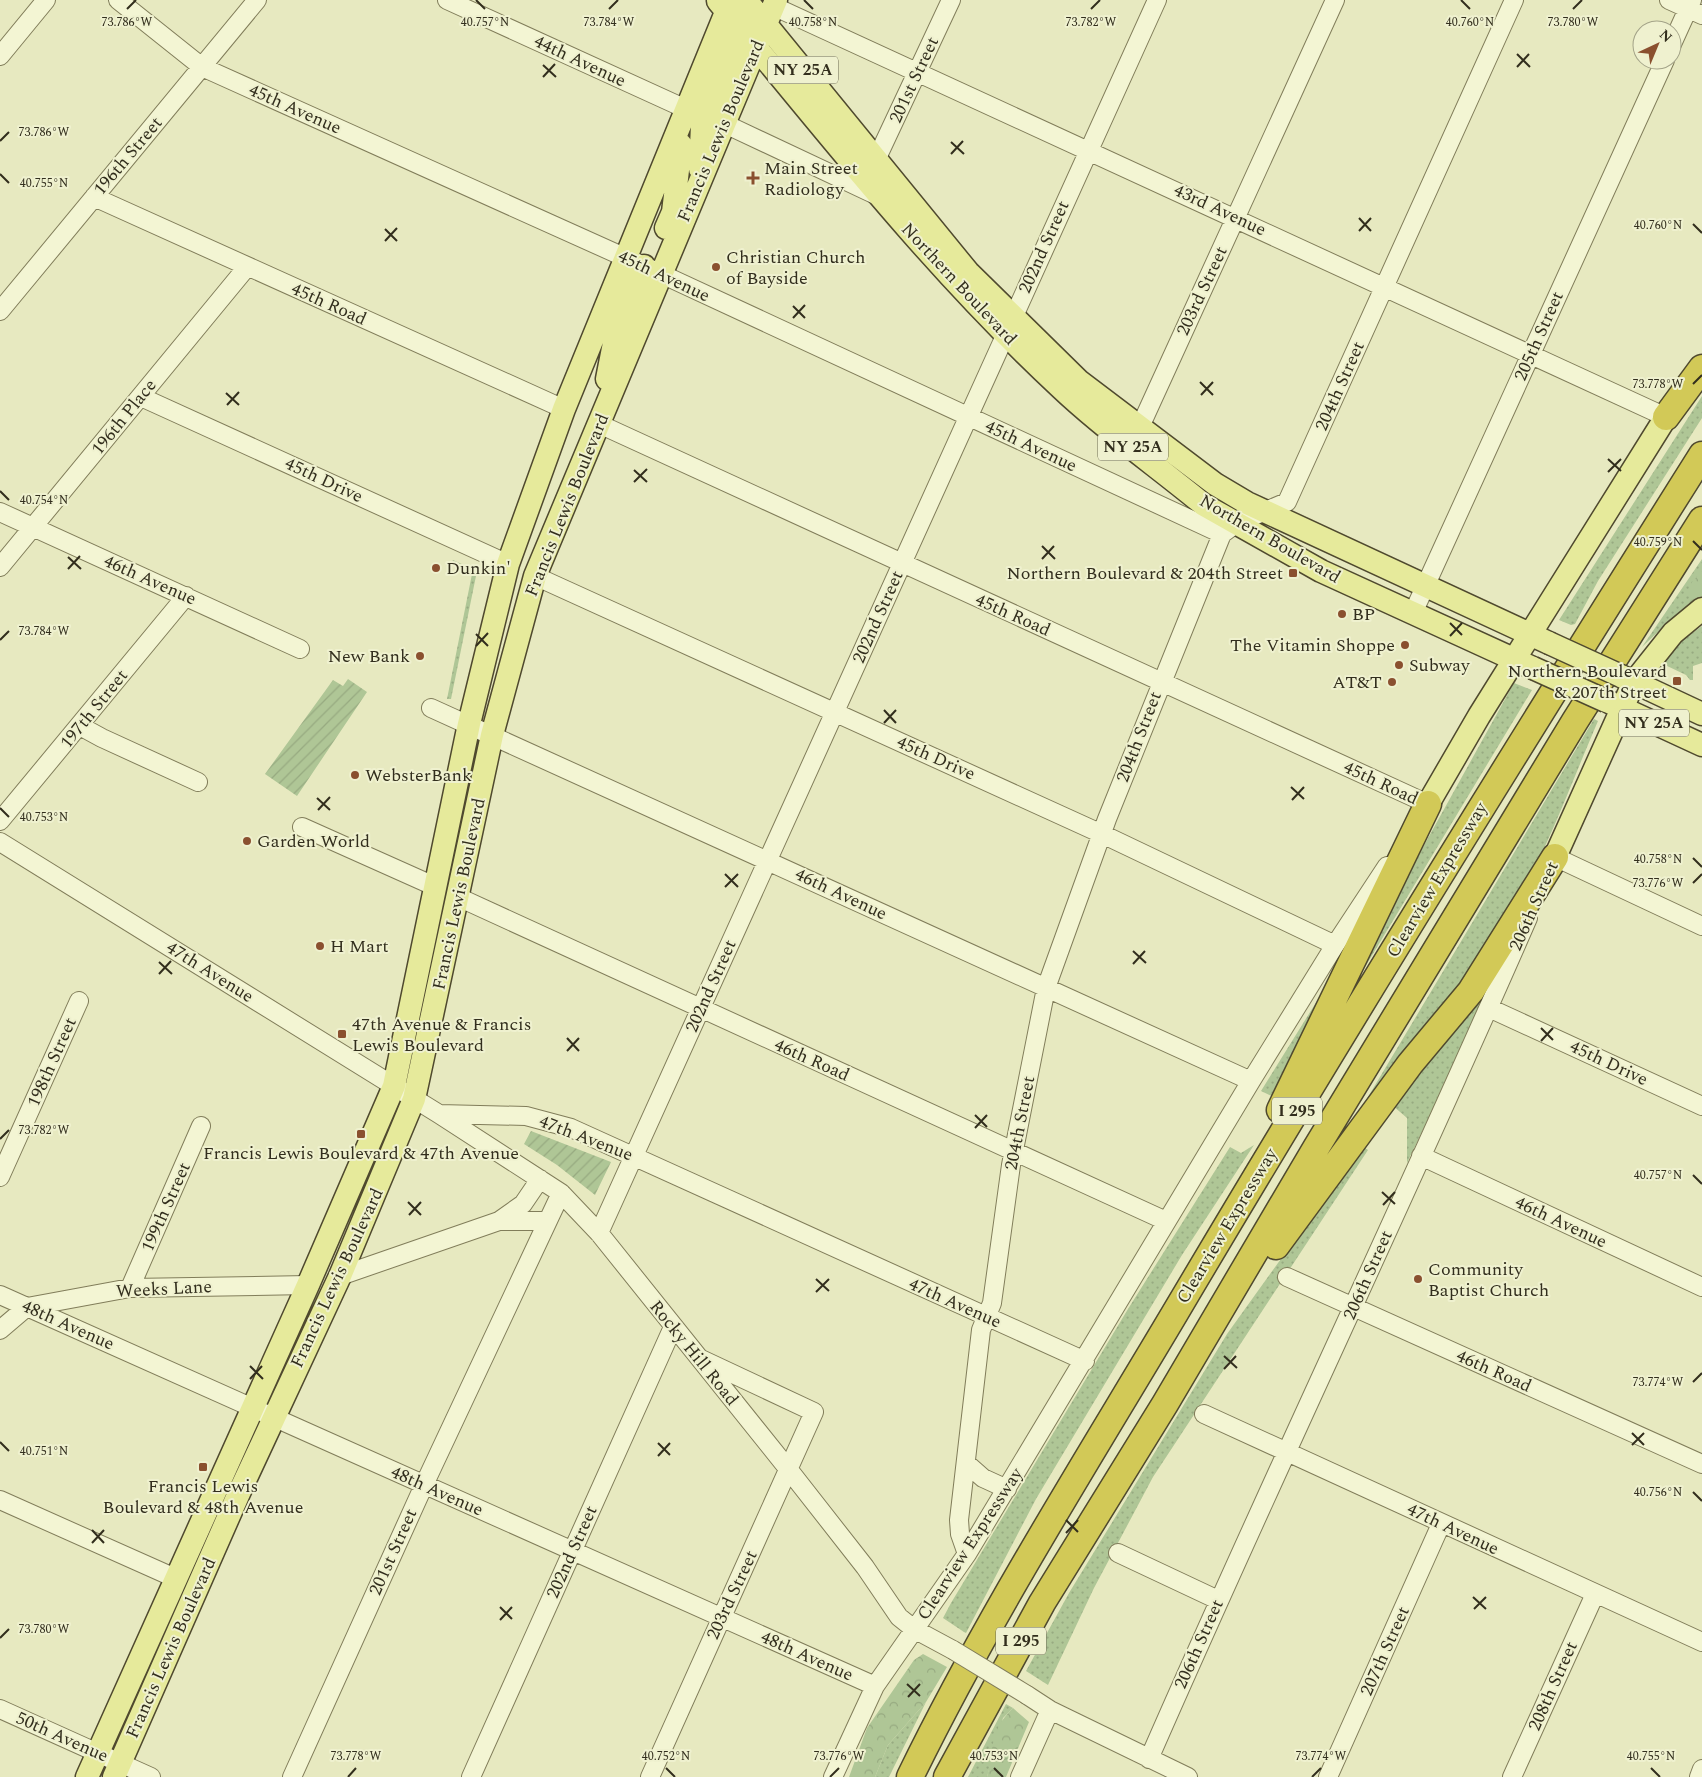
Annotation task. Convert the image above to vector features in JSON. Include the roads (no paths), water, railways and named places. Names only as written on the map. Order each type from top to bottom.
[{"type":"highway","points":[[1666,417],[1702,368]]},
{"type":"highway","name":"Clearview Expressway","points":[[910,1777],[974,1654],[1208,1256],[1540,711],[1702,455]]},
{"type":"highway","name":"Clearview Expressway","points":[[947,1777],[1042,1603],[1165,1404],[1316,1148],[1570,730],[1702,520]]},
{"type":"highway","points":[[1208,1256],[1428,804]]},
{"type":"highway","points":[[1165,1404],[1304,1207],[1410,1064],[1471,990],[1555,857]]},
{"type":"main road","name":"Francis Lewis Boulevard","points":[[86,1777],[175,1578],[263,1413],[340,1276],[414,1099],[492,735],[535,576],[599,424],[645,267],[686,109],[749,5]]},
{"type":"main road","name":"Francis Lewis Boulevard","points":[[117,1770],[263,1413],[308,1285],[394,1086],[469,724],[508,564],[564,409],[645,267],[699,180],[725,124],[750,40],[749,5]]},
{"type":"main road","points":[[699,180],[702,125],[750,40],[745,16],[749,5]]},
{"type":"main road","name":"Northern Boulevard","points":[[749,5],[1062,389],[1136,437],[1215,484],[1265,511],[1425,586],[1530,650],[1614,705],[1702,745]]},
{"type":"main road","name":"Northern Boulevard","points":[[750,40],[878,196],[970,299],[1009,325],[1079,381],[1229,528],[1413,613],[1628,679],[1702,714]]},
{"type":"main road","points":[[1428,804],[1530,650],[1666,417]]},
{"type":"main road","name":"206th Street","points":[[1555,857],[1614,705],[1628,679],[1673,633],[1702,609]]},
{"type":"street","points":[[0,56],[46,0]]},
{"type":"street","name":"45th Avenue","points":[[118,0],[202,67],[645,267],[968,416],[1229,528]]},
{"type":"street","name":"196th Street","points":[[0,311],[257,0]]},
{"type":"street","name":"44th Avenue","points":[[447,0],[686,109]]},
{"type":"street","name":"201st Street","points":[[876,160],[951,0]]},
{"type":"street","name":"202nd Street","points":[[599,1233],[1157,0]]},
{"type":"street","name":"203rd Street","points":[[1136,437],[1335,0]]},
{"type":"street","name":"204th Street","points":[[967,1554],[959,1527],[981,1330],[992,1303],[1014,1151],[1046,988],[1102,834],[1161,682],[1229,528],[1287,502],[1514,0]]},
{"type":"street","points":[[1669,0],[1694,8],[1682,28]]},
{"type":"street","name":"43rd Avenue","points":[[749,5],[918,72],[1531,353],[1666,417]]},
{"type":"street","name":"205th Street","points":[[1413,613],[1660,70]]},
{"type":"street","points":[[725,124],[878,196]]},
{"type":"street","name":"45th Road","points":[[94,197],[564,409]]},
{"type":"street","name":"196th Place","points":[[0,567],[247,267]]},
{"type":"street","points":[[1666,417],[1702,353]]},
{"type":"street","name":"45th Drive","points":[[140,397],[508,564]]},
{"type":"street","name":"45th Road","points":[[599,424],[1428,804]]},
{"type":"street","name":"46th Avenue","points":[[0,512],[300,649]]},
{"type":"street","name":"45th Drive","points":[[535,576],[1102,834],[1335,945]]},
{"type":"street","name":"197th Street","points":[[0,820],[186,596]]},
{"type":"street","name":"46th Avenue","points":[[431,708],[1251,1081]]},
{"type":"street","points":[[80,726],[198,782]]},
{"type":"street","name":"Clearview Expressway","points":[[833,1777],[875,1686],[967,1554],[1085,1361],[1166,1221],[1251,1081],[1335,945],[1428,804]]},
{"type":"street","points":[[302,827],[434,886]]},
{"type":"street","name":"47th Avenue","points":[[0,842],[439,1114],[526,1116],[571,1128],[1085,1361]]},
{"type":"street","points":[[1555,857],[1702,926]]},
{"type":"street","name":"206th Street","points":[[1149,1759],[1218,1600],[1354,1307],[1555,857]]},
{"type":"street","name":"46th Road","points":[[458,897],[1166,1221]]},
{"type":"street","name":"198th Street","points":[[0,1177],[79,1001]]},
{"type":"street","name":"45th Drive","points":[[1489,1008],[1702,1106]]},
{"type":"street","name":"Rocky Hill Road","points":[[439,1114],[560,1193],[599,1233],[790,1470],[865,1567],[899,1617],[914,1629]]},
{"type":"street","name":"199th Street","points":[[130,1288],[202,1126]]},
{"type":"street","name":"46th Avenue","points":[[1421,1156],[1702,1287]]},
{"type":"street","points":[[340,1276],[499,1221],[524,1204],[540,1179]]},
{"type":"street","name":"201st Street","points":[[292,1777],[424,1484],[560,1193]]},
{"type":"street","points":[[499,1221],[547,1222]]},
{"type":"street","name":"46th Road","points":[[1287,1277],[1702,1464]]},
{"type":"street","name":"Weeks Lane","points":[[0,1330],[27,1307],[130,1288],[308,1285]]},
{"type":"street","name":"48th Avenue","points":[[0,1295],[875,1686]]},
{"type":"street","name":"202nd Street","points":[[471,1777],[674,1327]]},
{"type":"street","name":"203rd Street","points":[[650,1777],[790,1470],[814,1412],[698,1358]]},
{"type":"street","name":"47th Avenue","points":[[1204,1414],[1286,1454],[1702,1642]]},
{"type":"street","points":[[966,1463],[983,1478],[1007,1489]]},
{"type":"street","points":[[0,1500],[175,1578]]},
{"type":"street","name":"207th Street","points":[[1328,1777],[1441,1524]]},
{"type":"street","points":[[1118,1553],[1218,1600]]},
{"type":"street","name":"208th Street","points":[[1512,1777],[1595,1594]]},
{"type":"street","points":[[914,1629],[953,1650],[1050,1710],[1188,1777]]},
{"type":"street","name":"50th Avenue","points":[[0,1710],[97,1753],[117,1770],[151,1777]]},
{"type":"street","points":[[1020,1777],[1050,1710]]},
{"type":"street","points":[[1699,1777],[1702,1770]]},
{"type":"place","name":"Main Street Radiology","points":[[753,178]]},
{"type":"place","name":"Christian Church of Bayside","points":[[716,267]]},
{"type":"place","name":"Dunkin'","points":[[436,568]]},
{"type":"place","name":"Northern Boulevard & 204th Street","points":[[1293,573]]},
{"type":"place","name":"BP","points":[[1342,614]]},
{"type":"place","name":"The Vitamin Shoppe","points":[[1405,645]]},
{"type":"place","name":"New Bank","points":[[420,656]]},
{"type":"place","name":"Subway","points":[[1399,665]]},
{"type":"place","name":"Northern Boulevard & 207th Street","points":[[1677,681]]},
{"type":"place","name":"AT&T","points":[[1392,682]]},
{"type":"place","name":"WebsterBank","points":[[355,775]]},
{"type":"place","name":"Garden World","points":[[247,841]]},
{"type":"place","name":"H Mart","points":[[320,946]]},
{"type":"place","name":"47th Avenue & Francis Lewis Boulevard","points":[[342,1034]]},
{"type":"place","name":"Francis Lewis Boulevard & 47th Avenue","points":[[361,1134]]},
{"type":"place","name":"Community Baptist Church","points":[[1418,1279]]},
{"type":"place","name":"Francis Lewis Boulevard & 48th Avenue","points":[[203,1467]]}]
